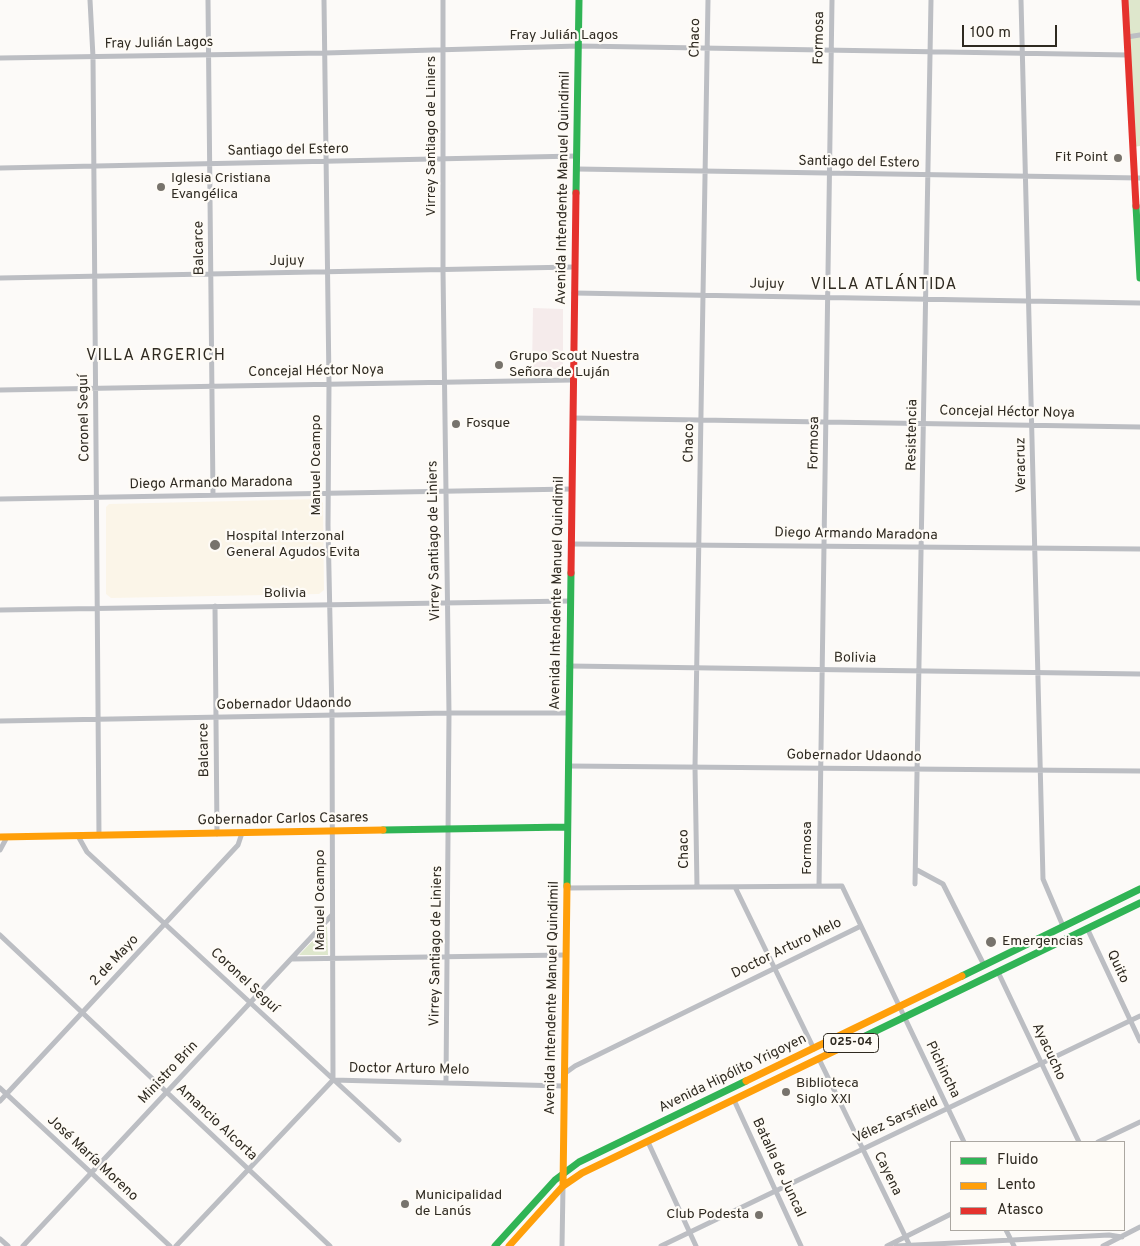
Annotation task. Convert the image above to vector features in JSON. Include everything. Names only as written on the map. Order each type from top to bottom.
[{"type":"street","name":"Coronel Seguí","points":[[90,0],[93,57],[99,836]]},
{"type":"street","name":"Balcarce","points":[[208,0],[213,495]]},
{"type":"street","name":"Manuel Ocampo","points":[[324,0],[329,383],[328,493],[332,715],[333,1080]]},
{"type":"street","name":"Virrey Santiago de Liniers","points":[[442,0],[444,381],[449,713],[446,1082]]},
{"type":"street","name":"Avenida Intendente Manuel Quindimil","points":[[563,1186],[572,380],[579,0]]},
{"type":"street","name":"Chaco","points":[[697,887],[695,767],[708,0]]},
{"type":"street","name":"Formosa","points":[[819,886],[821,670],[827,422],[826,297],[832,0]]},
{"type":"street","name":"Resistencia","points":[[916,884],[931,0]]},
{"type":"street","name":"Veracruz","points":[[1021,0],[1027,176],[1039,771],[1043,879],[1062,926]]},
{"type":"street","points":[[1125,0],[1137,147],[1140,278]]},
{"type":"street","points":[[1127,37],[1140,35]]},
{"type":"street","name":"Fray Julián Lagos","points":[[0,58],[325,53],[579,46],[1022,54],[1128,54]]},
{"type":"street","name":"Santiago del Estero","points":[[0,168],[577,156]]},
{"type":"street","name":"Santiago del Estero","points":[[577,169],[1137,178]]},
{"type":"street","name":"Jujuy","points":[[0,278],[443,271],[574,266]]},
{"type":"street","name":"Jujuy","points":[[574,293],[1140,303]]},
{"type":"street","name":"Concejal Héctor Noya","points":[[0,390],[572,380]]},
{"type":"street","name":"Concejal Héctor Noya","points":[[573,418],[1140,427]]},
{"type":"street","name":"Diego Armando Maradona","points":[[0,499],[572,489]]},
{"type":"street","name":"Diego Armando Maradona","points":[[571,544],[700,543],[1140,550]]},
{"type":"street","name":"Bolivia","points":[[0,610],[570,601]]},
{"type":"street","name":"Balcarce","points":[[215,606],[217,834]]},
{"type":"street","name":"Bolivia","points":[[569,666],[1140,674]]},
{"type":"street","name":"Gobernador Udaondo","points":[[0,721],[449,713],[569,713]]},
{"type":"street","name":"Gobernador Udaondo","points":[[568,766],[1140,771]]},
{"type":"street","name":"Gobernador Carlos Casares","points":[[4,837],[567,827]]},
{"type":"street","name":"2 de Mayo","points":[[0,1102],[238,846],[242,833]]},
{"type":"street","name":"Coronel Seguí","points":[[78,836],[87,852],[399,1140]]},
{"type":"street","points":[[0,850],[4,837]]},
{"type":"street","points":[[917,870],[943,884],[984,965]]},
{"type":"street","points":[[566,888],[842,886],[900,1007]]},
{"type":"street","points":[[735,887],[814,1048]]},
{"type":"street","name":"Avenida Hipólito Yrigoyen","points":[[495,1246],[564,1172],[578,1162],[900,1007],[1140,888]]},
{"type":"street","name":"Avenida Hipólito Yrigoyen","points":[[509,1246],[563,1186],[582,1173],[1140,902]]},
{"type":"street","name":"Ministro Brin","points":[[23,1246],[332,914]]},
{"type":"street","name":"Doctor Arturo Melo","points":[[564,1074],[575,1066],[861,926]]},
{"type":"street","name":"Quito","points":[[1086,928],[1140,1042]]},
{"type":"street","name":"Amancio Alcorta","points":[[0,935],[330,1246]]},
{"type":"street","points":[[291,958],[565,955]]},
{"type":"street","name":"Ayacucho","points":[[998,972],[1079,1141]]},
{"type":"street","name":"Pichincha","points":[[900,1007],[964,1141]]},
{"type":"street","name":"Vélez Sarsfield","points":[[661,1246],[1140,1016]]},
{"type":"street","name":"Cayena","points":[[819,1059],[910,1246]]},
{"type":"street","name":"Doctor Arturo Melo","points":[[176,1246],[333,1080],[563,1086]]},
{"type":"street","name":"José María Moreno","points":[[0,1088],[170,1246]]},
{"type":"street","name":"Batalla de Juncal","points":[[734,1100],[801,1246]]},
{"type":"street","points":[[1100,1141],[1140,1122]]},
{"type":"street","points":[[648,1142],[696,1246]]},
{"type":"street","points":[[562,1246],[561,1201],[563,1186]]},
{"type":"street","points":[[887,1246],[950,1215]]},
{"type":"street","points":[[1103,1246],[1137,1231],[1140,1227]]},
{"type":"street","points":[[1006,1231],[1014,1246]]},
{"type":"street","points":[[1120,1231],[1122,1236]]},
{"type":"street","points":[[896,1246],[1010,1239],[1122,1236]]},
{"type":"street","points":[[0,1239],[8,1246]]},
{"type":"shaded area","points":[[533,308],[563,309],[563,364],[560,369],[532,369]]},
{"type":"shaded area","name":"Hospital Interzonal General Agudos Evita","points":[[320,499],[323,503],[324,590],[319,594],[111,598],[106,594],[106,507],[109,504]]},
{"type":"green space","points":[[1125,0],[1140,0],[1140,146],[1133,147]]},
{"type":"green space","points":[[327,926],[328,955],[299,955]]},
{"type":"traffic: fast","points":[[576,193],[579,0]]},
{"type":"traffic: fast","points":[[1136,206],[1140,278]]},
{"type":"traffic: fast","points":[[567,886],[571,573]]},
{"type":"traffic: fast","points":[[383,830],[567,827]]},
{"type":"traffic: fast","points":[[962,976],[1140,889]]},
{"type":"traffic: fast","points":[[853,1042],[1140,903]]},
{"type":"traffic: fast","points":[[495,1246],[555,1180],[579,1162],[746,1081]]},
{"type":"traffic: slow","points":[[0,837],[383,830]]},
{"type":"traffic: slow","points":[[563,1186],[567,886]]},
{"type":"traffic: slow","points":[[746,1081],[962,976]]},
{"type":"traffic: slow","points":[[509,1246],[563,1186],[582,1173],[853,1042]]},
{"type":"traffic: jam","points":[[1125,0],[1136,206]]},
{"type":"traffic: jam","points":[[571,573],[576,193]]},
{"type":"place","name":"Fit Point","points":[[1118,158]]},
{"type":"place","name":"Iglesia Cristiana Evangélica","points":[[161,187]]},
{"type":"place","name":"Grupo Scout Nuestra Señora de Luján","points":[[499,365]]},
{"type":"place","name":"Fosque","points":[[456,424]]},
{"type":"place","name":"Hospital Interzonal General Agudos Evita","points":[[215,545]]},
{"type":"place","name":"Emergencias","points":[[991,942]]},
{"type":"place","name":"Biblioteca Siglo XXI","points":[[786,1092]]},
{"type":"place","name":"Municipalidad de Lanús","points":[[405,1204]]},
{"type":"place","name":"Club Podesta","points":[[759,1215]]},
{"type":"district","name":"VILLA ATLÁNTIDA","points":[[884,286]]},
{"type":"district","name":"VILLA ARGERICH","points":[[156,357]]}]
